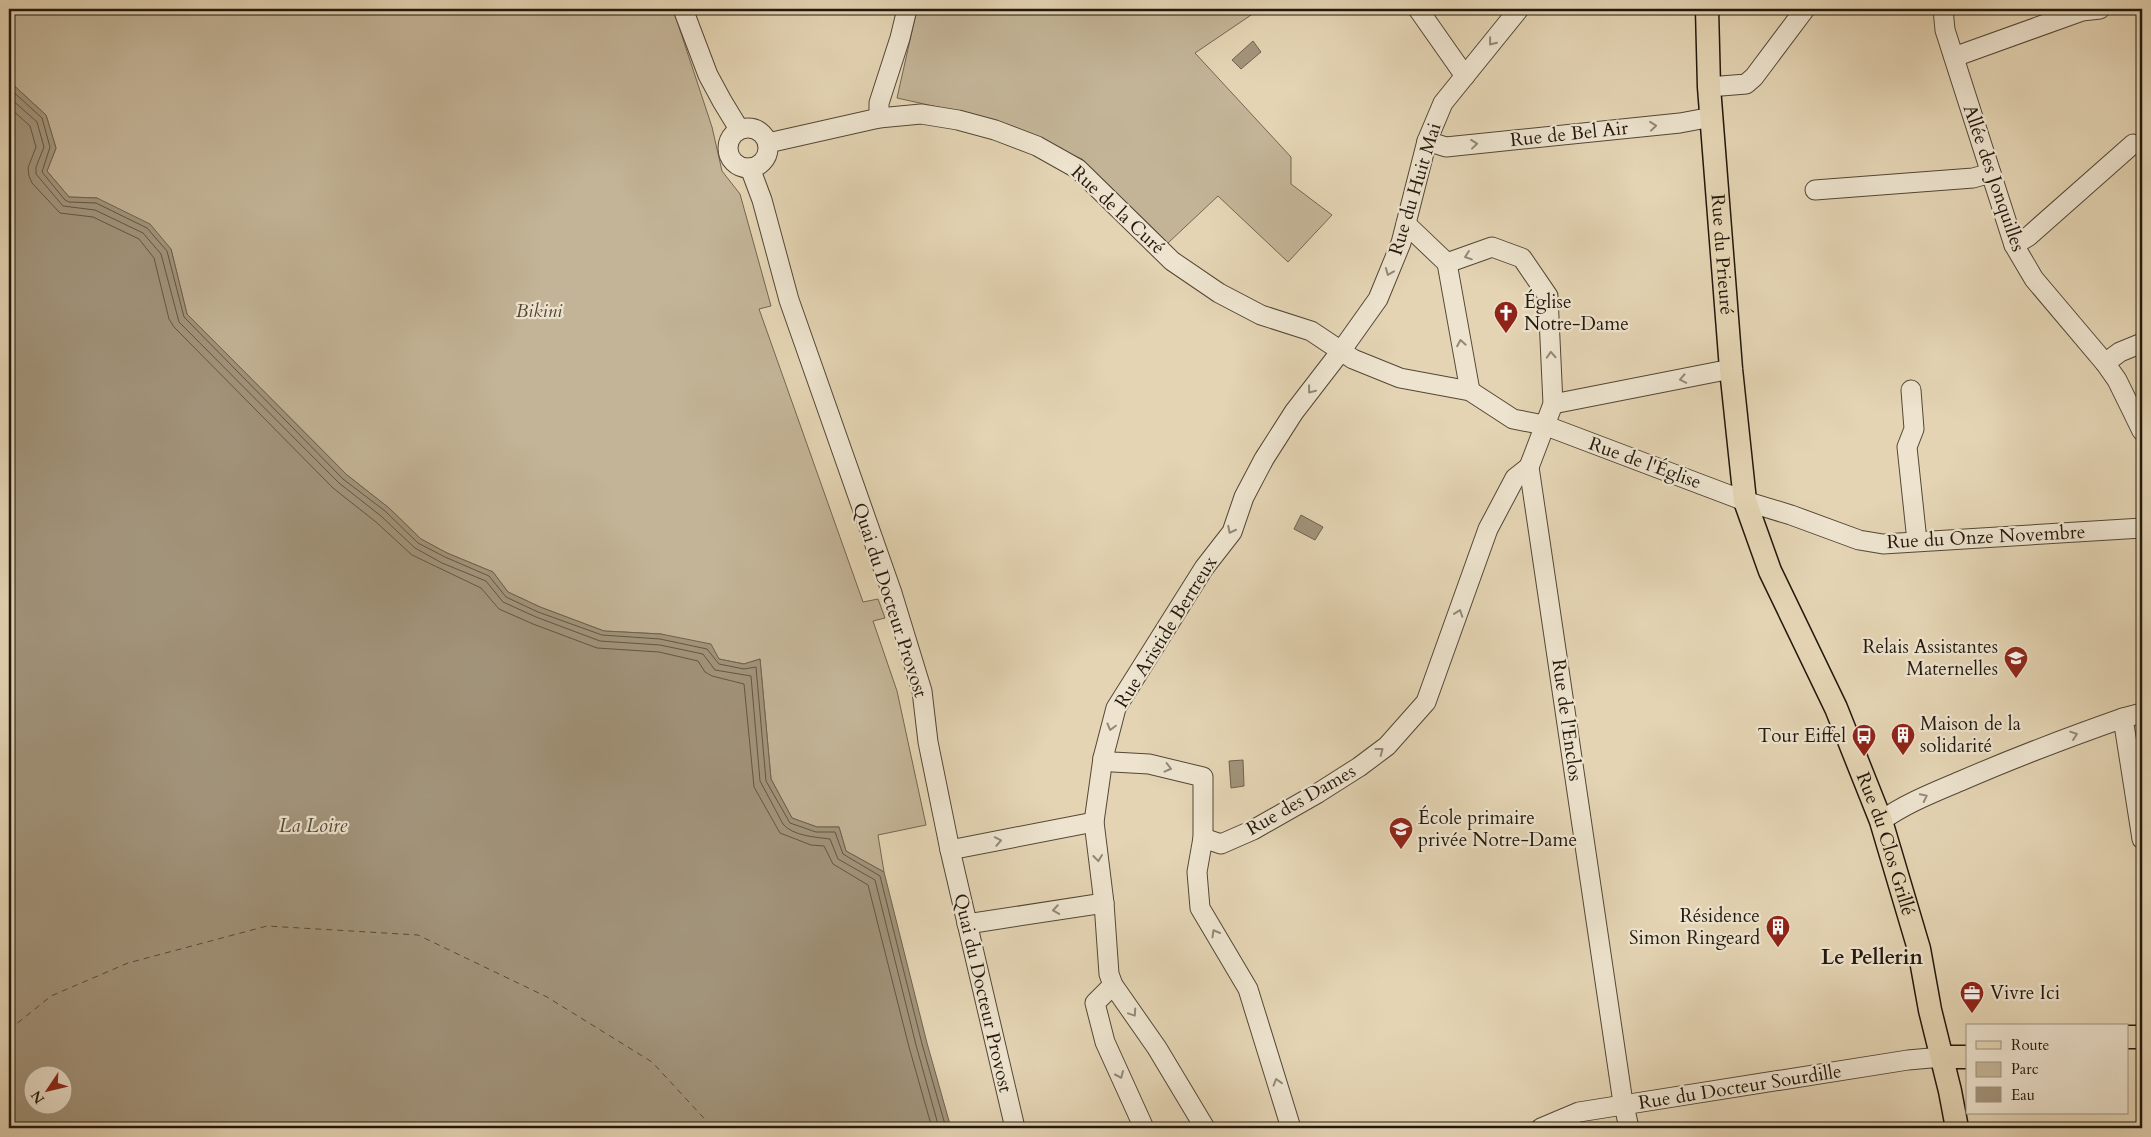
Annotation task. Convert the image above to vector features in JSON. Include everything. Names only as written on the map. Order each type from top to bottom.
[{"type":"main road","name":"Rue du Prieuré","points":[[1707,9],[1709,87],[1731,369],[1746,501]]},
{"type":"main road","name":"Rue du Clos Grillé","points":[[1746,501],[1770,571],[1836,708],[1882,821],[1919,949],[1930,1010],[1942,1057],[1956,1128]]},
{"type":"main road","points":[[2128,1037],[2142,1037]]},
{"type":"main road","points":[[1942,1057],[1966,1057]]},
{"type":"street","points":[[684,9],[708,76],[739,129]]},
{"type":"street","points":[[880,118],[879,103],[900,38],[907,9]]},
{"type":"street","points":[[1418,9],[1464,76]]},
{"type":"street","name":"Rue du Huit Mai","points":[[1341,351],[1378,299],[1406,224],[1427,141],[1444,103],[1519,9]]},
{"type":"street","points":[[1709,87],[1746,84],[1754,77],[1805,9]]},
{"type":"street","name":"Allée des Jonquilles","points":[[1943,9],[1945,30],[2014,245],[2034,279],[2105,363],[2120,385],[2142,431]]},
{"type":"street","points":[[1954,58],[2082,11],[2100,9]]},
{"type":"street","name":"Rue de la Curé","points":[[768,143],[880,118],[921,114],[958,120],[994,130],[1037,146],[1078,169],[1172,261],[1219,293],[1261,315],[1312,331],[1353,359],[1400,378],[1470,391]]},
{"type":"street","name":"Rue de Bel Air","points":[[1427,141],[1446,147],[1680,123],[1712,117]]},
{"type":"street","points":[[745,127],[757,129],[766,138],[768,143],[769,150],[763,162],[750,168],[738,166],[729,156],[730,138],[739,129],[745,127]]},
{"type":"street","points":[[2014,245],[2029,236],[2133,144]]},
{"type":"street","name":"Quai du Docteur Provost","points":[[750,168],[762,200],[789,300],[892,593],[922,691],[928,742],[950,850],[1016,1128]]},
{"type":"street","points":[[1815,190],[1973,178],[1991,173]]},
{"type":"street","points":[[1406,224],[1447,263],[1470,391]]},
{"type":"street","points":[[1447,263],[1492,248],[1522,258],[1548,296],[1553,404],[1731,369]]},
{"type":"street","points":[[2105,363],[2131,346],[2142,343]]},
{"type":"street","name":"Rue Aristide Bertreux","points":[[1205,1128],[1157,1048],[1113,985],[1109,974],[1104,903],[1094,822],[1103,758],[1116,708],[1204,568],[1232,532],[1244,497],[1274,443],[1294,412],[1341,351]]},
{"type":"street","points":[[1912,390],[1914,429],[1907,447],[1917,542]]},
{"type":"street","name":"Rue de l'Église","points":[[1470,391],[1513,419],[1544,425],[1746,501]]},
{"type":"street","name":"Rue de l'Enclos","points":[[1553,404],[1529,467],[1624,1106],[1629,1128]]},
{"type":"street","name":"Rue des Dames","points":[[1203,838],[1222,844],[1253,830],[1318,793],[1387,746],[1426,702],[1488,529],[1516,478],[1529,467]]},
{"type":"street","name":"Rue du Onze Novembre","points":[[1746,501],[1791,515],[1858,540],[1883,544],[2142,528]]},
{"type":"street","points":[[1882,821],[1894,812],[1935,792],[2002,763],[2142,713]]},
{"type":"street","points":[[2124,718],[2142,839]]},
{"type":"street","points":[[1103,758],[1113,762],[1150,764],[1203,777],[1203,838],[1197,872],[1200,908],[1248,989],[1291,1128]]},
{"type":"street","points":[[950,850],[1094,822]]},
{"type":"street","points":[[967,924],[1104,903]]},
{"type":"street","points":[[1113,985],[1095,1003],[1105,1042],[1144,1128]]},
{"type":"street","name":"Rue du Docteur Sourdille","points":[[1541,1128],[1579,1112],[1908,1060],[1942,1057]]},
{"type":"green space","name":"Bikini","points":[[9,9],[673,9],[712,127],[722,171],[740,194],[771,306],[759,309],[863,602],[878,599],[885,618],[873,621],[897,691],[926,825],[878,835],[884,872],[846,851],[839,827],[817,827],[792,818],[771,779],[760,659],[744,664],[719,659],[661,634],[604,631],[540,607],[508,592],[493,572],[447,553],[421,539],[389,508],[347,475],[187,314],[171,249],[97,198],[69,197],[47,171],[56,148],[46,115],[9,81]]},
{"type":"green space","points":[[917,9],[1260,9],[1195,53],[1291,157],[1291,184],[1332,215],[1288,262],[1218,196],[1168,243],[1082,159],[983,117],[897,98]]},
{"type":"water","points":[[1253,41],[1261,52],[1241,69],[1232,60]]},
{"type":"water","name":"La Loire","points":[[9,81],[46,115],[56,148],[47,171],[69,197],[97,198],[150,224],[171,249],[187,314],[347,475],[389,508],[421,539],[447,553],[493,572],[508,592],[540,607],[604,631],[661,634],[711,644],[719,659],[744,664],[760,659],[771,779],[792,818],[817,827],[839,827],[846,851],[884,872],[927,1043],[951,1128],[9,1128]]},
{"type":"water","points":[[1301,515],[1323,527],[1315,540],[1294,529]]},
{"type":"water","points":[[1243,760],[1244,786],[1231,788],[1229,761]]},
{"type":"ferry route","points":[[9,1030],[51,996],[128,963],[267,926],[418,935],[547,997],[652,1062],[713,1128]]},
{"type":"place","name":"Église Notre-Dame","points":[[1506,334]]},
{"type":"place","name":"Relais Assistantes Maternelles","points":[[2016,679]]},
{"type":"place","name":"Maison de la solidarité","points":[[1903,756]]},
{"type":"place","name":"Tour Eiffel","points":[[1864,757]]},
{"type":"place","name":"École primaire privée Notre-Dame","points":[[1401,850]]},
{"type":"place","name":"Résidence Simon Ringeard","points":[[1778,948]]},
{"type":"place","name":"Vivre Ici","points":[[1972,1014]]},
{"type":"district","name":"Le Pellerin","points":[[1872,957]]}]
